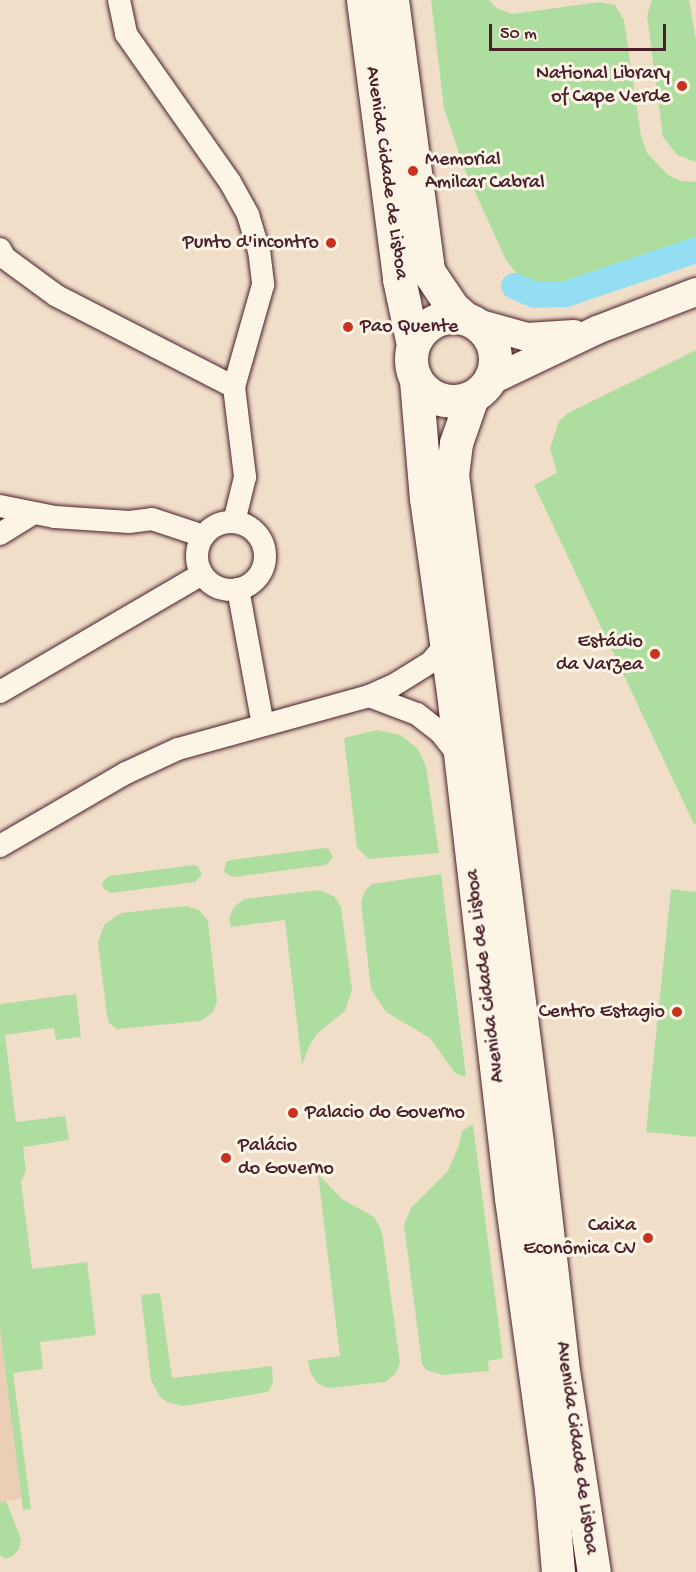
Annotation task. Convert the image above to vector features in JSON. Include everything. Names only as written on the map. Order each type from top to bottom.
[{"type":"main road","name":"Avenida Cidade de Lisboa","points":[[363,0],[399,279],[413,345]]},
{"type":"main road","name":"Avenida Cidade de Lisboa","points":[[392,0],[428,271],[453,308],[471,321]]},
{"type":"main road","points":[[440,319],[471,321],[487,332],[496,356],[481,389],[459,401],[446,401],[424,390],[416,380],[411,362],[413,345],[429,324],[440,319]]},
{"type":"main road","name":"Avenida Cidade de Lisboa","points":[[416,380],[426,498],[446,644],[511,1198],[550,1490],[558,1572]]},
{"type":"main road","name":"Avenida Cidade de Lisboa","points":[[481,389],[456,443],[453,484],[537,1143],[562,1364],[594,1572]]},
{"type":"street","points":[[120,0],[126,34],[230,182],[248,215],[260,250],[263,285],[234,387],[245,477],[234,522]]},
{"type":"street","points":[[0,249],[6,258],[57,296],[234,387]]},
{"type":"street","points":[[481,389],[597,330],[696,292]]},
{"type":"street","points":[[471,321],[527,337],[567,336],[597,330]]},
{"type":"street","points":[[0,506],[33,513],[129,522],[152,519],[203,536]]},
{"type":"street","points":[[0,534],[33,513]]},
{"type":"street","points":[[234,522],[253,531],[264,549],[262,570],[256,578],[238,589],[217,587],[202,574],[197,555],[203,536],[222,523],[234,522]]},
{"type":"street","points":[[0,692],[202,574]]},
{"type":"street","points":[[238,589],[263,725]]},
{"type":"street","points":[[0,846],[154,758],[205,740],[369,696],[421,670],[446,644]]},
{"type":"street","points":[[369,696],[417,714],[441,733],[459,756]]},
{"type":"shaded area","points":[[0,1329],[22,1498],[0,1503]]},
{"type":"green space","points":[[431,0],[489,0],[498,9],[512,14],[600,2],[615,5],[624,20],[641,136],[647,153],[668,175],[681,181],[696,182],[696,242],[573,283],[542,288],[522,280],[506,260],[464,168],[444,108]]},
{"type":"green space","points":[[652,0],[689,0],[696,40],[696,162],[677,155],[663,137],[647,16]]},
{"type":"green space","name":"Estádio da Varzea","points":[[696,350],[696,823],[694,824],[534,485],[557,473],[550,448],[559,421],[568,413]]},
{"type":"green space","points":[[377,730],[400,735],[417,748],[422,757],[426,767],[439,853],[369,859],[357,848],[344,738]]},
{"type":"green space","points":[[329,849],[333,858],[326,865],[233,877],[224,872],[226,862],[231,860]]},
{"type":"green space","points":[[198,866],[202,875],[195,882],[111,893],[103,888],[102,883],[109,876]]},
{"type":"green space","points":[[441,874],[466,1077],[455,1073],[430,1038],[386,1012],[371,989],[361,902],[365,891],[372,884]]},
{"type":"green space","name":"Centro Estagio","points":[[671,889],[696,892],[696,1137],[646,1132]]},
{"type":"green space","points":[[320,890],[335,897],[341,907],[352,990],[345,1011],[318,1033],[310,1044],[302,1065],[285,920],[231,927],[229,918],[234,907],[244,899]]},
{"type":"green space","points":[[186,906],[199,910],[208,921],[217,1001],[213,1012],[201,1021],[117,1029],[109,1023],[107,1016],[98,943],[104,925],[121,913]]},
{"type":"green space","points":[[76,994],[81,1037],[56,1040],[54,1028],[5,1035],[16,1122],[65,1116],[69,1140],[23,1147],[26,1171],[21,1182],[32,1269],[87,1262],[96,1335],[40,1342],[43,1369],[13,1373],[31,1509],[23,1510],[0,1329],[0,1004]]},
{"type":"green space","points":[[473,1124],[503,1358],[488,1361],[489,1371],[443,1375],[426,1370],[422,1364],[404,1225],[411,1208],[448,1171],[462,1131]]},
{"type":"green space","points":[[318,1174],[342,1199],[374,1217],[382,1232],[400,1363],[395,1374],[385,1382],[328,1388],[317,1383],[310,1372],[308,1360],[340,1356]]},
{"type":"green space","points":[[160,1293],[172,1378],[272,1366],[273,1383],[268,1392],[183,1406],[167,1402],[160,1397],[151,1380],[141,1295]]},
{"type":"green space","points":[[6,1501],[21,1539],[19,1549],[13,1556],[5,1559],[0,1555],[0,1503]]},
{"type":"waterway","points":[[514,286],[535,295],[566,294],[696,250]]},
{"type":"place","name":"National Library of Cape Verde","points":[[682,86]]},
{"type":"place","name":"Memorial Amilcar Cabral","points":[[413,171]]},
{"type":"place","name":"Punto d'incontro","points":[[331,243]]},
{"type":"place","name":"Pao Quente","points":[[348,327]]},
{"type":"place","name":"Estádio da Varzea","points":[[655,654]]},
{"type":"place","name":"Centro Estagio","points":[[677,1012]]},
{"type":"place","name":"Palacio do Governo","points":[[293,1113]]},
{"type":"place","name":"Palácio do Governo","points":[[226,1158]]},
{"type":"place","name":"Caixa Econômica CV","points":[[648,1238]]}]
